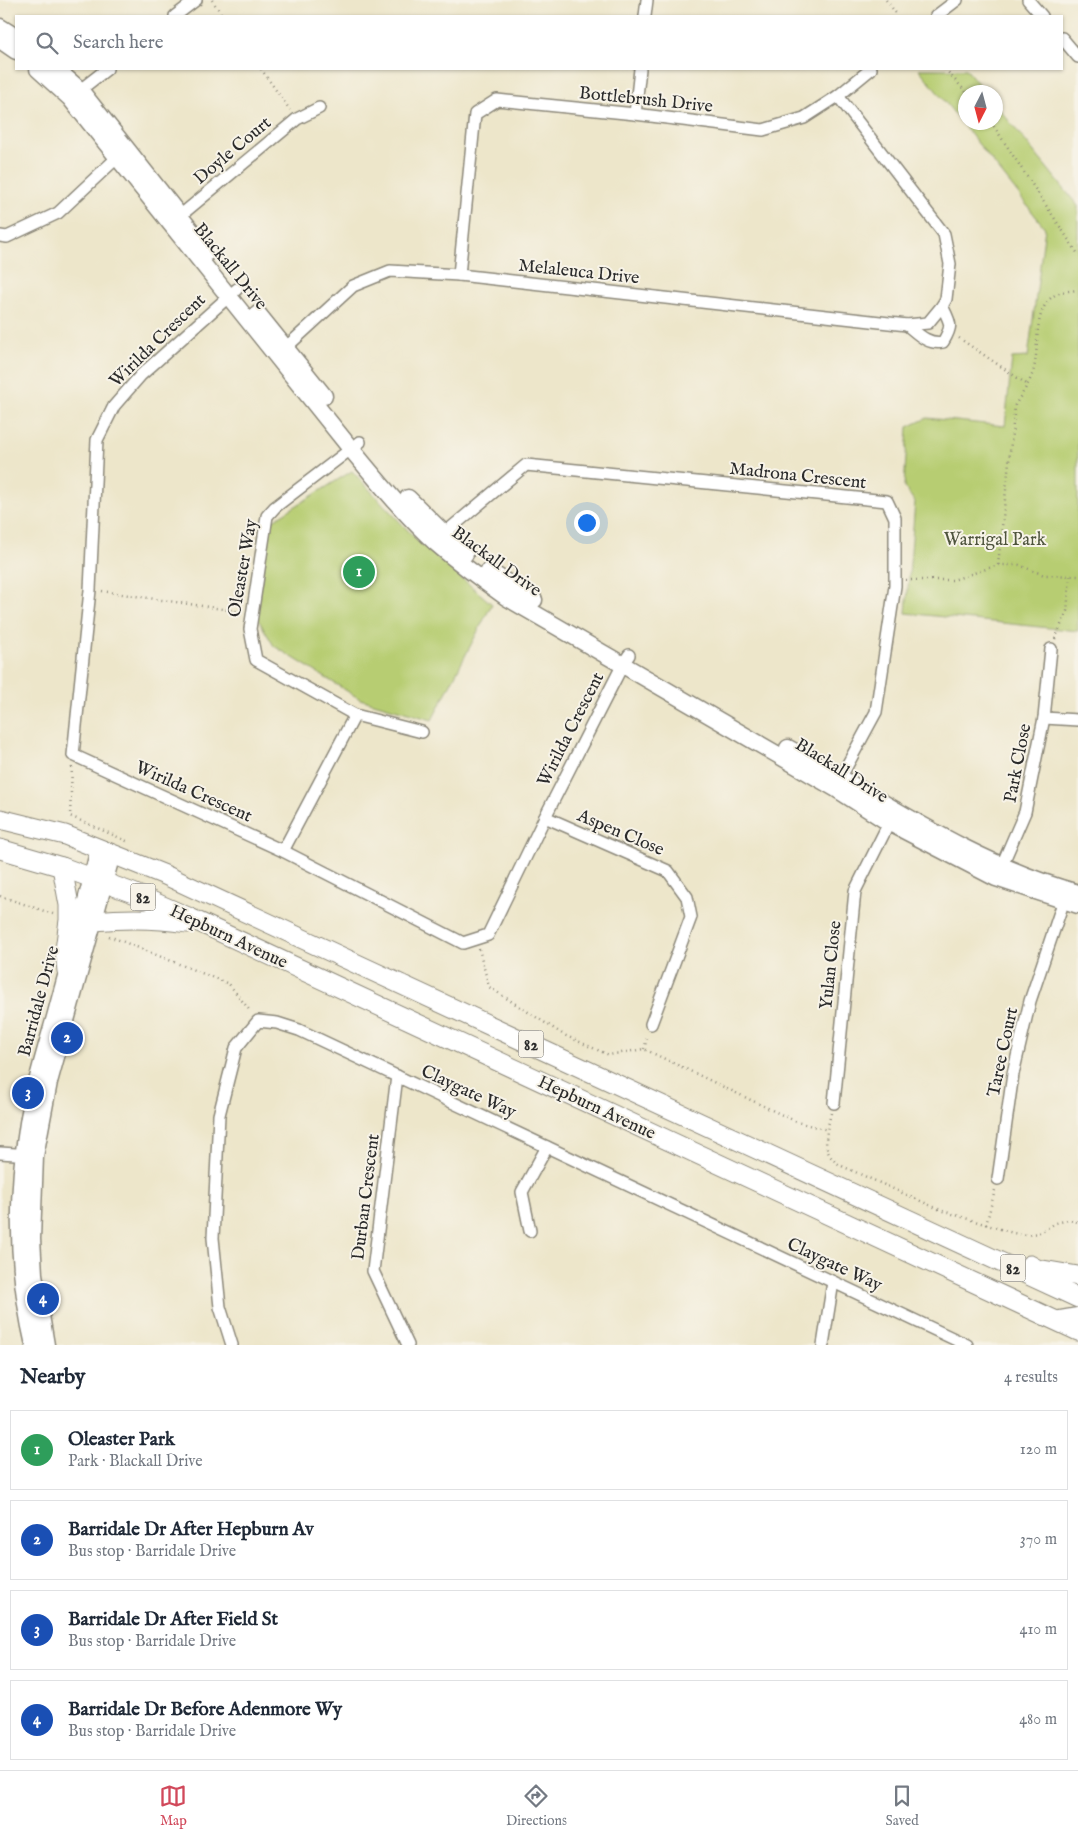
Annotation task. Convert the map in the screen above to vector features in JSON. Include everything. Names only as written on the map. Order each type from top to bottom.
[{"type":"main road","points":[[0,27],[15,37]]},
{"type":"main road","points":[[0,40],[15,50]]},
{"type":"main road","name":"Blackall Drive","points":[[39,70],[75,94]]},
{"type":"main road","name":"Blackall Drive","points":[[57,70],[233,293],[282,351],[356,446],[395,500],[439,538],[475,575],[506,597],[626,660],[838,782],[891,817],[999,872],[1072,898]]},
{"type":"main road","name":"Hepburn Avenue","points":[[0,819],[65,835],[183,883],[1078,1298]]},
{"type":"main road","name":"Hepburn Avenue","points":[[0,849],[62,866],[142,897],[222,932],[1078,1331]]},
{"type":"main road","name":"Barridale Drive","points":[[46,1345],[34,1274],[28,1122],[67,971],[106,851]]},
{"type":"main road","points":[[62,866],[69,905],[65,950],[67,971]]},
{"type":"main road","name":"Barridale Drive","points":[[34,1345],[22,1264],[21,1215],[30,1155],[94,922],[98,880]]},
{"type":"main road","points":[[94,922],[128,918],[157,919],[186,923],[222,932]]},
{"type":"main road","points":[[949,1238],[981,1243],[1038,1269],[1078,1276]]},
{"type":"main road","points":[[1055,1320],[1078,1316]]},
{"type":"street","points":[[176,15],[196,0]]},
{"type":"street","points":[[645,15],[647,0]]},
{"type":"street","points":[[937,15],[957,0]]},
{"type":"street","points":[[1028,0],[1041,15]]},
{"type":"street","points":[[1063,39],[1078,57]]},
{"type":"street","points":[[75,94],[106,70]]},
{"type":"street","points":[[635,114],[640,70]]},
{"type":"street","name":"Bottlebrush Drive","points":[[459,275],[475,114],[497,100],[635,114],[763,130],[804,118],[838,96],[870,70]]},
{"type":"street","points":[[838,96],[944,234],[950,264],[946,299],[942,306],[950,321],[949,333],[943,342],[937,344],[927,341],[906,325]]},
{"type":"street","name":"Doyle Court","points":[[176,219],[297,119],[319,108]]},
{"type":"street","points":[[0,236],[7,237],[58,213],[121,153]]},
{"type":"street","name":"Melaleuca Drive","points":[[282,351],[353,286],[390,271],[459,275],[906,325],[928,323],[942,306]]},
{"type":"street","name":"Wirilda Crescent","points":[[233,293],[141,375],[114,406],[97,440],[90,590],[73,755],[283,851],[463,943],[488,935],[544,818],[626,660]]},
{"type":"street","name":"Oleaster Way","points":[[356,446],[267,516],[250,629],[256,660],[355,715],[422,732]]},
{"type":"street","name":"Madrona Crescent","points":[[439,538],[526,465],[887,501],[895,518],[895,586],[876,712],[838,782]]},
{"type":"street","name":"Park Close","points":[[999,872],[1025,812],[1044,718],[1051,649]]},
{"type":"street","points":[[283,851],[355,715]]},
{"type":"street","points":[[1044,718],[1078,720]]},
{"type":"street","name":"Yulan Close","points":[[834,1103],[855,891],[891,817]]},
{"type":"street","name":"Aspen Close","points":[[544,818],[668,871],[687,897],[691,917],[651,1024]]},
{"type":"street","name":"Taree Court","points":[[998,1179],[1013,1074],[1030,1000],[1072,898]]},
{"type":"street","points":[[232,1345],[220,1307],[213,1238],[219,1115],[236,1048],[258,1021]]},
{"type":"street","name":"Claygate Way","points":[[258,1021],[277,1023],[299,1030],[967,1345]]},
{"type":"street","name":"Durban Crescent","points":[[397,1076],[374,1271],[408,1345]]},
{"type":"street","points":[[530,1231],[522,1192],[547,1147]]},
{"type":"street","points":[[0,1153],[30,1155]]},
{"type":"street","points":[[823,1345],[832,1282]]},
{"type":"path","points":[[212,0],[222,15]]},
{"type":"path","points":[[886,0],[897,15]]},
{"type":"path","points":[[262,70],[297,119]]},
{"type":"path","points":[[946,70],[960,85]]},
{"type":"path","points":[[996,130],[1078,254]]},
{"type":"path","points":[[998,565],[1015,405],[1028,385],[1035,365],[1038,326],[1044,305],[1058,293],[1078,290]]},
{"type":"path","points":[[949,333],[1028,385]]},
{"type":"path","points":[[895,586],[905,580],[953,580],[998,565],[1019,565],[1044,575],[1078,576]]},
{"type":"path","points":[[1051,649],[1067,611],[1070,576]]},
{"type":"path","points":[[90,590],[253,614]]},
{"type":"path","points":[[0,896],[54,914]]},
{"type":"path","points":[[115,938],[229,984],[258,1021]]},
{"type":"path","points":[[476,939],[489,986],[564,1035],[609,1055],[644,1049],[796,1122],[828,1130]]},
{"type":"path","points":[[834,1103],[828,1130],[827,1150],[836,1164],[943,1211],[1013,1233],[1028,1235],[1038,1233],[1056,1223],[1068,1220],[1078,1222]]},
{"type":"path","points":[[986,1225],[998,1179]]},
{"type":"green space","name":"Warrigal Park","points":[[920,70],[967,70],[979,85],[958,85],[958,118]]},
{"type":"green space","name":"Warrigal Park","points":[[1003,114],[1078,206],[1078,631],[906,613],[915,502],[904,487],[908,427],[927,418],[1005,426],[1012,358],[1028,357],[1045,228],[967,130],[1003,130]]},
{"type":"green space","points":[[352,471],[417,540],[492,604],[432,720],[360,699],[274,646],[256,616],[270,522]]},
{"type":"place","name":"Oleaster Park","points":[[359,572]]},
{"type":"place","name":"Barridale Dr After Hepburn Av","points":[[67,1038]]},
{"type":"place","name":"Barridale Dr After Field St","points":[[28,1093]]},
{"type":"place","name":"Barridale Dr Before Adenmore Wy","points":[[43,1299]]}]
